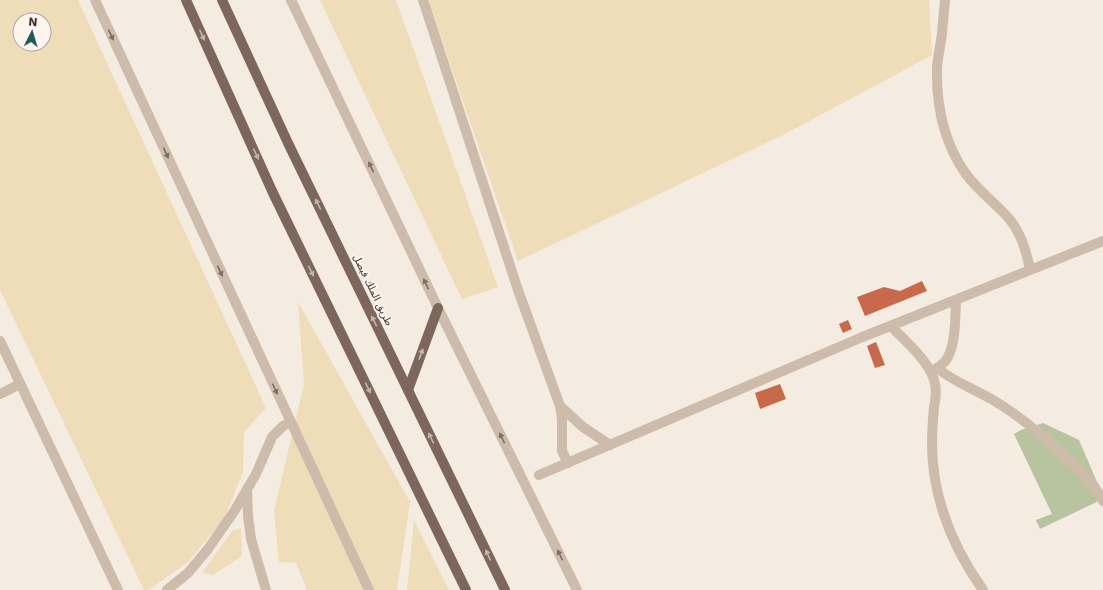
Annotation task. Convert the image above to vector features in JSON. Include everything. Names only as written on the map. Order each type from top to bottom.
[{"type":"main road","points":[[186,0],[277,200],[466,590]]},
{"type":"main road","name":"طريق الملك فيصل","points":[[222,0],[288,143],[505,590]]},
{"type":"main road","points":[[408,390],[438,308]]},
{"type":"street","points":[[95,0],[369,590]]},
{"type":"street","points":[[291,0],[438,308],[577,590]]},
{"type":"street","points":[[423,0],[518,290],[560,406],[562,419],[562,451],[568,463]]},
{"type":"street","points":[[945,0],[937,66],[940,105],[948,141],[955,157],[967,175],[1005,214],[1015,227],[1027,253],[1030,270]]},
{"type":"street","points":[[539,475],[860,338],[1103,241]]},
{"type":"street","points":[[934,370],[948,358],[952,349],[956,300]]},
{"type":"street","points":[[890,326],[934,370],[993,400],[1032,427],[1054,445],[1087,478],[1103,501]]},
{"type":"street","points":[[0,341],[118,590]]},
{"type":"street","points":[[934,370],[936,389],[933,425],[933,462],[936,485],[948,528],[971,573],[982,590]]},
{"type":"street","points":[[0,394],[20,384]]},
{"type":"street","points":[[560,406],[583,428],[610,445]]},
{"type":"street","points":[[167,590],[198,562],[235,510],[256,474],[272,437],[283,426],[290,422]]},
{"type":"street","points":[[247,489],[251,539],[266,590]]},
{"type":"green space","points":[[1043,423],[1079,440],[1103,499],[1040,529],[1036,520],[1052,514],[1014,434],[1021,430]]},
{"type":"sand","points":[[0,0],[78,0],[266,408],[244,432],[243,472],[224,519],[187,563],[148,590],[144,590],[0,290]]},
{"type":"sand","points":[[320,0],[396,0],[498,287],[462,299]]},
{"type":"sand","points":[[428,0],[929,0],[932,55],[785,134],[518,261]]},
{"type":"sand","points":[[298,302],[410,502],[397,590],[307,590],[296,563],[279,562],[274,511],[304,384]]},
{"type":"sand","points":[[414,520],[449,590],[407,590]]},
{"type":"sand","points":[[241,528],[242,556],[213,575],[202,573],[232,531]]},
{"type":"building","points":[[922,281],[927,291],[865,316],[857,297],[884,287],[900,291]]},
{"type":"building","points":[[848,320],[852,329],[843,333],[839,324]]},
{"type":"building","points":[[876,342],[885,365],[875,368],[867,346]]},
{"type":"building","points":[[780,384],[786,399],[760,409],[755,393]]}]
